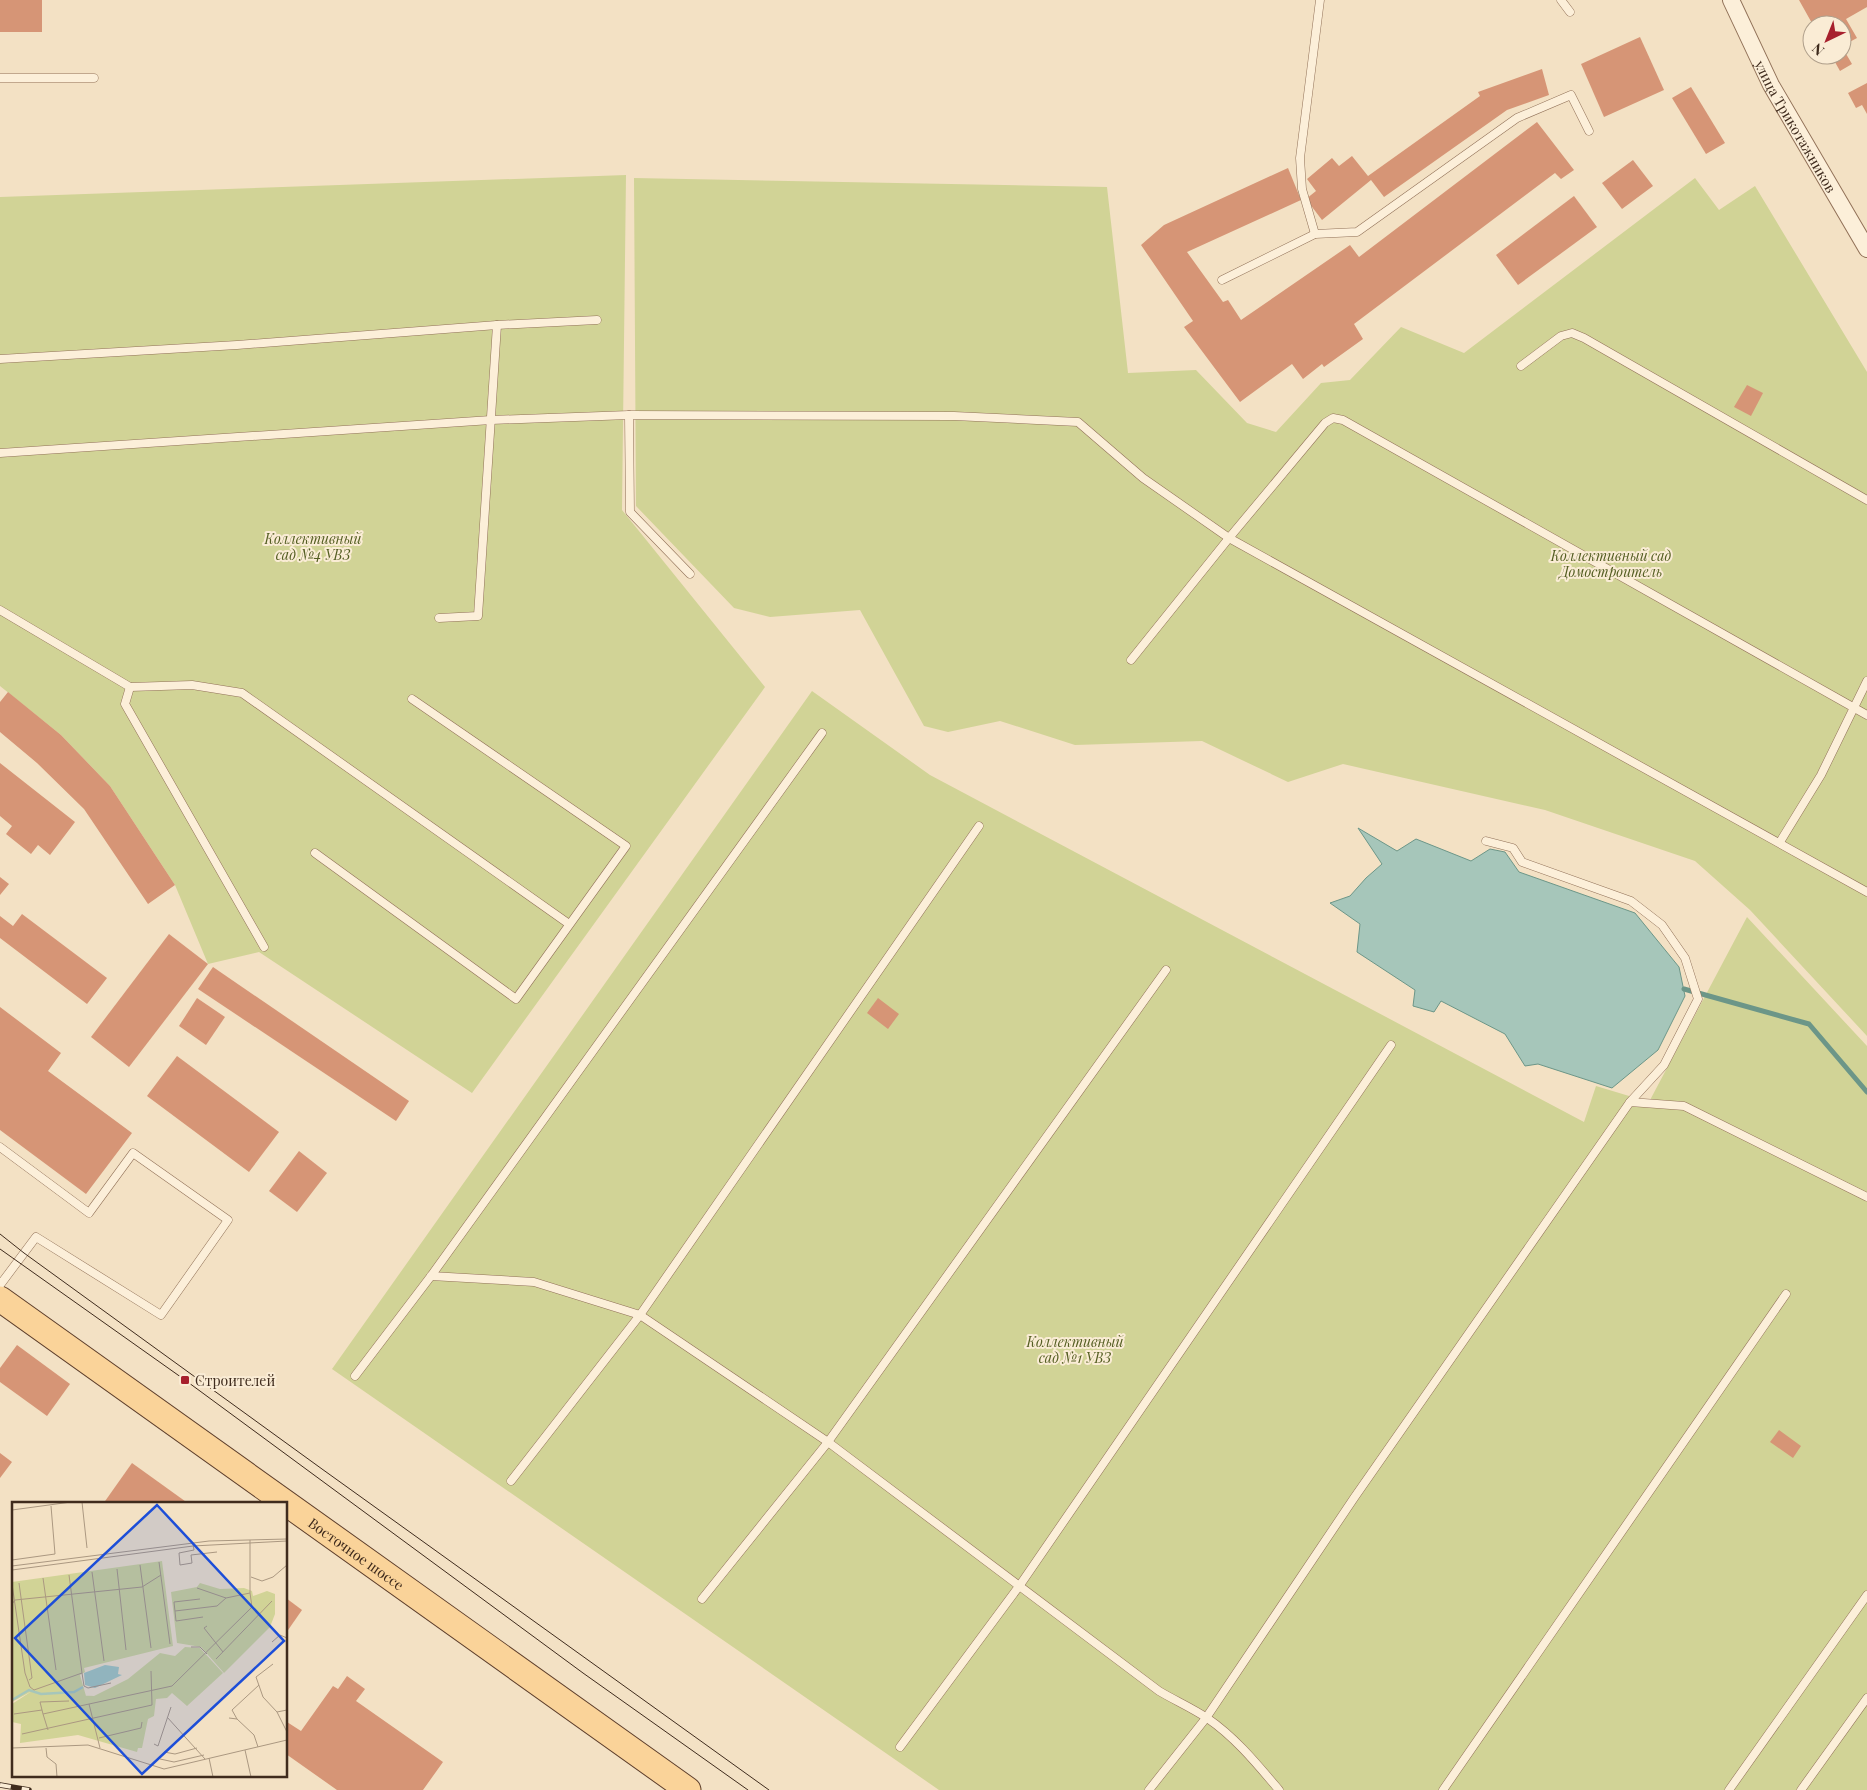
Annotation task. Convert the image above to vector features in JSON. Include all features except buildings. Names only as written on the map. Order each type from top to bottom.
[{"type":"main road","name":"Восточное шоссе","points":[[0,1299],[284,1502]]},
{"type":"main road","name":"Восточное шоссе","points":[[288,1505],[688,1790]]},
{"type":"street","name":"улица Трикотажников","points":[[1731,0],[1771,85],[1867,249]]},
{"type":"lane","points":[[1315,234],[1302,189],[1300,158],[1320,0]]},
{"type":"lane","points":[[1561,0],[1570,12]]},
{"type":"lane","points":[[0,78],[94,78]]},
{"type":"lane","points":[[1222,280],[1315,234],[1357,232],[1517,118],[1571,95],[1589,131]]},
{"type":"lane","points":[[0,359],[237,345],[497,325],[597,320]]},
{"type":"lane","points":[[440,618],[478,616],[497,325]]},
{"type":"lane","points":[[1521,366],[1561,336],[1572,333],[1867,500]]},
{"type":"lane","points":[[629,416],[630,512],[690,574]]},
{"type":"lane","points":[[0,452],[490,420],[629,416],[954,416],[1078,422],[1143,478],[1229,538],[1780,842],[1867,892]]},
{"type":"lane","points":[[1131,660],[1229,538],[1326,423],[1333,418],[1343,420],[1867,715]]},
{"type":"lane","points":[[0,610],[130,688],[192,685],[242,692],[570,924]]},
{"type":"lane","points":[[1780,842],[1821,775],[1867,681]]},
{"type":"lane","points":[[130,688],[125,704],[264,947]]},
{"type":"lane","points":[[315,853],[516,999],[626,846],[412,699]]},
{"type":"lane","points":[[354,1376],[431,1276],[822,732]]},
{"type":"lane","points":[[511,1481],[640,1316],[979,826]]},
{"type":"lane","points":[[1150,1790],[1206,1718],[1354,1498],[1630,1102],[1664,1065],[1698,999],[1685,958],[1662,925],[1631,901],[1522,862],[1513,848],[1486,841]]},
{"type":"lane","points":[[702,1599],[828,1442],[1166,970]]},
{"type":"lane","points":[[900,1747],[1020,1585],[1391,1045]]},
{"type":"lane","points":[[1630,1102],[1684,1106],[1867,1197]]},
{"type":"lane","points":[[0,1148],[89,1213],[133,1153],[228,1220],[161,1315],[36,1237],[0,1285]]},
{"type":"lane","points":[[431,1276],[534,1282],[640,1316],[828,1442],[1159,1691],[1206,1718],[1232,1737],[1279,1790]]},
{"type":"lane","points":[[1442,1790],[1786,1294]]},
{"type":"lane","points":[[1729,1790],[1867,1595]]},
{"type":"lane","points":[[1801,1790],[1867,1698]]},
{"type":"green space","name":"Коллективный сад №4 УВЗ","points":[[626,175],[622,510],[765,687],[472,1093],[259,952],[208,964],[175,885],[110,786],[61,735],[0,686],[0,197]]},
{"type":"green space","name":"Коллективный сад Домостроитель","points":[[634,178],[1107,187],[1128,373],[1196,370],[1247,423],[1276,432],[1321,383],[1350,380],[1401,327],[1464,353],[1695,178],[1719,210],[1755,186],[1867,372],[1867,1036],[1750,910],[1695,861],[1545,810],[1343,764],[1288,782],[1202,741],[1075,745],[1000,721],[948,732],[924,726],[860,610],[770,617],[734,608],[636,506]]},
{"type":"green space","name":"Коллективный сад №1 УВЗ","points":[[812,691],[930,775],[1584,1122],[1596,1086],[1649,1102],[1747,917],[1867,1046],[1867,1790],[939,1790],[332,1369]]},
{"type":"shaded area","points":[[1358,828],[1397,851],[1416,839],[1471,861],[1490,849],[1505,852],[1519,872],[1635,913],[1679,967],[1685,996],[1658,1050],[1612,1088],[1538,1064],[1525,1066],[1505,1034],[1441,1001],[1434,1012],[1413,1006],[1415,990],[1357,952],[1360,924],[1330,903],[1350,896],[1382,864]]},
{"type":"waterway","points":[[1684,989],[1809,1024],[1867,1092]]},
{"type":"tram line","points":[[0,1234],[322,1469],[769,1790]]},
{"type":"tram line","points":[[0,1249],[185,1380],[583,1673],[748,1790]]},
{"type":"railway","points":[[0,1785],[29,1790]]},
{"type":"place","name":"Строителей","points":[[185,1380]]}]
